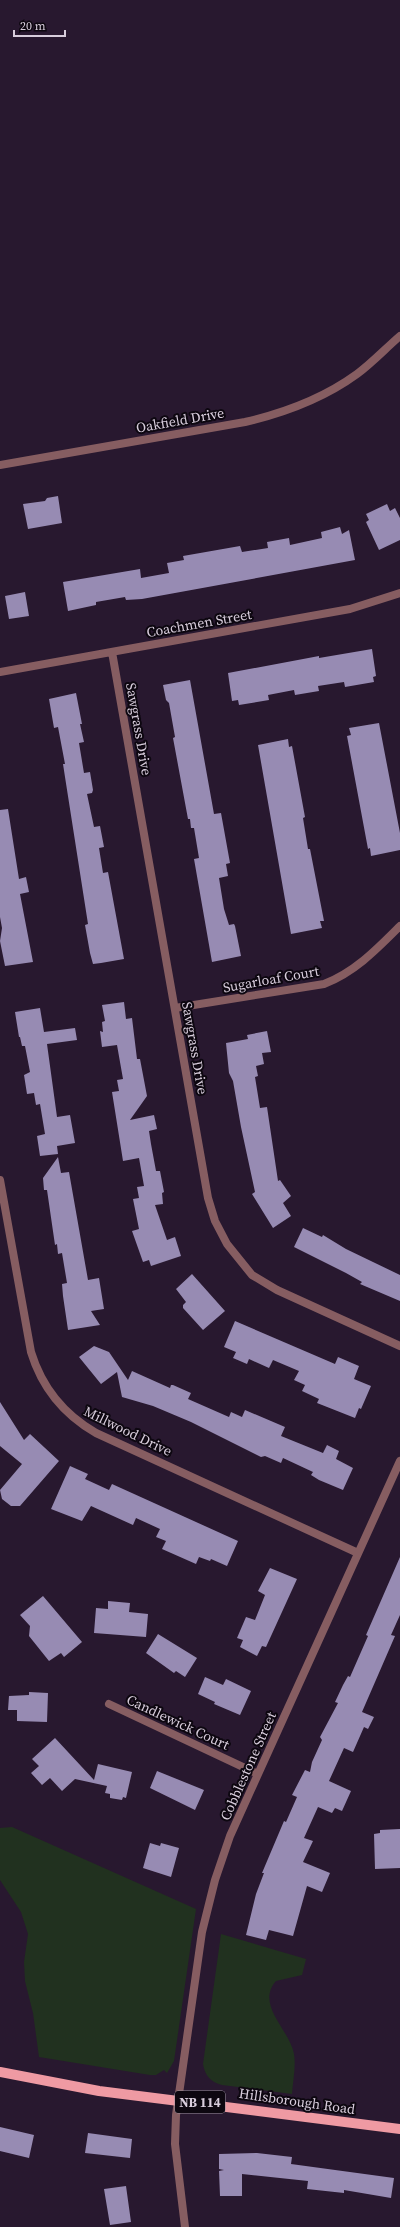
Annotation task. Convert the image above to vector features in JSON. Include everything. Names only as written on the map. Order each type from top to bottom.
[{"type":"main road","name":"Hillsborough Road","points":[[0,2072],[99,2091],[400,2129]]},
{"type":"street","name":"Oakfield Drive","points":[[0,465],[261,418],[315,399],[357,374],[400,336]]},
{"type":"street","name":"Coachmen Street","points":[[0,672],[350,609],[400,593]]},
{"type":"street","name":"Sawgrass Drive","points":[[112,652],[208,1198],[215,1221],[227,1244],[242,1265],[263,1283],[400,1346]]},
{"type":"street","name":"Sugarloaf Court","points":[[175,1008],[324,984],[337,980],[359,965],[400,926]]},
{"type":"street","name":"Millwood Drive","points":[[0,1180],[31,1352],[40,1377],[64,1409],[74,1419],[96,1433],[358,1553]]},
{"type":"street","name":"Cobblestone Street","points":[[185,2227],[175,2144],[175,2125],[202,1932],[208,1905],[230,1836],[400,1460]]},
{"type":"street","name":"Candlewick Court","points":[[109,1704],[258,1774]]},
{"type":"green space","points":[[12,1827],[196,1909],[174,2061],[167,2073],[164,2070],[156,2075],[150,2075],[39,2057],[33,2013],[25,1981],[24,1962],[28,1934],[21,1912],[0,1880],[0,1828]]},
{"type":"green space","points":[[221,1934],[306,1959],[302,1975],[276,1981],[271,1990],[269,1999],[271,2008],[287,2036],[294,2054],[295,2069],[292,2094],[222,2085],[212,2080],[205,2072],[203,2064]]},
{"type":"building","points":[[58,496],[62,523],[28,529],[23,504],[45,501],[47,498]]},
{"type":"building","points":[[387,504],[390,511],[395,508],[400,518],[400,540],[379,550],[366,522],[369,520],[366,514]]},
{"type":"building","points":[[340,527],[342,534],[349,530],[355,560],[142,599],[126,600],[125,597],[96,602],[96,605],[68,611],[63,582],[140,569],[141,578],[169,573],[167,563],[184,560],[183,556],[240,546],[242,552],[268,548],[267,542],[289,538],[290,545],[322,538],[321,532]]},
{"type":"building","points":[[25,592],[29,616],[9,619],[5,596]]},
{"type":"building","points":[[372,649],[376,676],[373,677],[374,682],[345,687],[344,682],[318,686],[319,691],[295,695],[294,690],[268,695],[269,700],[239,705],[238,700],[232,701],[228,673],[319,656],[319,658]]},
{"type":"building","points":[[190,680],[214,814],[221,813],[230,863],[226,864],[228,876],[219,878],[224,909],[229,925],[234,924],[235,926],[241,956],[212,962],[194,859],[199,858],[194,828],[191,828],[190,819],[188,819],[173,738],[175,737],[169,703],[166,700],[163,685]]},
{"type":"building","points":[[76,693],[84,742],[79,743],[84,773],[90,772],[93,790],[92,793],[87,794],[94,827],[100,826],[104,847],[99,848],[103,873],[108,872],[124,959],[93,964],[85,925],[88,924],[63,764],[65,764],[58,727],[54,728],[49,699]]},
{"type":"building","points":[[379,723],[400,833],[400,850],[371,856],[370,848],[368,849],[347,736],[351,735],[349,728]]},
{"type":"building","points":[[288,739],[289,747],[292,746],[305,817],[303,818],[308,849],[310,849],[324,921],[320,921],[322,928],[291,934],[258,745]]},
{"type":"building","points":[[8,809],[19,879],[26,877],[29,892],[20,894],[33,962],[5,966],[0,941],[2,928],[0,917],[0,810]]},
{"type":"building","points":[[124,1002],[126,1019],[132,1018],[137,1059],[140,1059],[147,1096],[130,1120],[154,1115],[157,1129],[149,1131],[156,1171],[160,1171],[164,1192],[162,1193],[163,1204],[155,1205],[167,1240],[175,1237],[181,1256],[151,1266],[149,1260],[143,1262],[132,1231],[139,1229],[133,1199],[139,1198],[137,1187],[144,1186],[139,1158],[123,1161],[112,1092],[119,1091],[117,1080],[123,1079],[117,1045],[102,1047],[100,1031],[103,1032],[102,1022],[105,1021],[102,1005]]},
{"type":"building","points":[[40,1008],[44,1032],[75,1028],[77,1040],[47,1044],[57,1117],[70,1115],[75,1143],[57,1146],[58,1154],[40,1156],[37,1136],[45,1134],[40,1104],[36,1105],[34,1093],[27,1094],[24,1075],[30,1072],[25,1046],[22,1046],[19,1037],[15,1012]]},
{"type":"building","points":[[267,1031],[271,1052],[262,1053],[264,1064],[256,1066],[258,1076],[255,1077],[260,1108],[267,1107],[278,1181],[280,1180],[291,1196],[283,1203],[291,1216],[273,1228],[252,1194],[255,1192],[233,1081],[229,1073],[226,1043],[248,1039],[247,1035]]},
{"type":"building","points":[[58,1157],[61,1173],[69,1172],[88,1280],[99,1278],[104,1309],[91,1311],[100,1325],[68,1330],[62,1284],[67,1283],[62,1253],[58,1254],[57,1244],[55,1245],[47,1190],[44,1190],[43,1178]]},
{"type":"building","points":[[303,1228],[322,1237],[323,1235],[346,1249],[400,1275],[400,1301],[360,1284],[362,1282],[294,1247]]},
{"type":"building","points":[[192,1274],[225,1311],[203,1330],[183,1308],[183,1305],[186,1302],[176,1289]]},
{"type":"building","points":[[235,1321],[335,1364],[338,1357],[359,1366],[354,1379],[371,1386],[361,1409],[359,1408],[355,1418],[317,1403],[319,1399],[302,1391],[305,1385],[294,1380],[299,1371],[273,1360],[269,1368],[249,1359],[247,1364],[233,1358],[236,1352],[224,1347]]},
{"type":"building","points":[[94,1346],[109,1352],[128,1380],[132,1371],[170,1388],[171,1385],[173,1385],[191,1393],[188,1399],[229,1417],[231,1412],[242,1417],[245,1410],[285,1427],[281,1436],[323,1453],[327,1445],[339,1451],[336,1459],[353,1468],[343,1490],[319,1480],[311,1475],[313,1472],[283,1458],[281,1463],[265,1456],[261,1457],[191,1422],[153,1406],[122,1397],[117,1372],[101,1384],[79,1357]]},
{"type":"building","points":[[0,1402],[24,1440],[30,1434],[59,1461],[20,1506],[11,1506],[2,1499],[0,1490],[22,1464],[0,1446]]},
{"type":"building","points":[[70,1466],[88,1474],[85,1479],[109,1490],[112,1484],[238,1541],[227,1566],[211,1559],[210,1561],[199,1557],[196,1564],[162,1549],[166,1541],[156,1537],[160,1529],[136,1518],[133,1525],[91,1506],[82,1521],[51,1509]]},
{"type":"building","points":[[400,1557],[400,1615],[391,1635],[395,1636],[362,1712],[374,1717],[368,1729],[364,1727],[353,1752],[344,1748],[329,1781],[351,1791],[342,1811],[335,1808],[332,1813],[318,1807],[304,1838],[313,1841],[303,1862],[330,1873],[322,1892],[307,1886],[293,1936],[269,1930],[266,1940],[246,1935],[256,1894],[264,1873],[262,1873],[284,1821],[286,1822],[297,1797],[292,1795],[305,1770],[310,1772],[312,1762],[322,1740],[320,1737],[338,1703],[335,1702],[343,1685],[348,1676],[350,1677],[368,1636],[366,1635]]},
{"type":"building","points":[[270,1568],[297,1579],[266,1647],[262,1646],[257,1656],[240,1647],[243,1640],[237,1638],[246,1617],[255,1620],[265,1595],[258,1591]]},
{"type":"building","points":[[43,1596],[82,1642],[64,1657],[61,1653],[49,1661],[29,1636],[30,1626],[20,1615]]},
{"type":"building","points":[[108,1601],[130,1603],[129,1612],[148,1614],[146,1637],[94,1633],[96,1608],[108,1609]]},
{"type":"building","points":[[158,1634],[197,1658],[185,1677],[176,1671],[174,1673],[146,1653]]},
{"type":"building","points":[[205,1677],[223,1685],[226,1679],[251,1691],[240,1715],[214,1704],[215,1702],[198,1694]]},
{"type":"building","points":[[29,1692],[48,1693],[47,1722],[17,1721],[17,1710],[8,1710],[9,1696],[29,1695]]},
{"type":"building","points":[[55,1738],[94,1780],[98,1764],[132,1772],[126,1798],[123,1797],[122,1800],[110,1798],[110,1794],[105,1793],[107,1786],[75,1779],[62,1791],[50,1778],[42,1785],[31,1773],[39,1766],[32,1759]]},
{"type":"building","points":[[157,1771],[204,1790],[195,1810],[150,1788]]},
{"type":"building","points":[[400,1829],[400,1868],[375,1869],[374,1834],[380,1833],[380,1830]]},
{"type":"building","points":[[150,1843],[160,1846],[161,1843],[179,1848],[171,1877],[143,1868]]},
{"type":"building","points":[[0,2127],[34,2135],[29,2158],[0,2151]]},
{"type":"building","points":[[88,2133],[132,2139],[130,2158],[85,2153]]},
{"type":"building","points":[[257,2153],[292,2157],[291,2164],[394,2178],[391,2198],[344,2190],[344,2193],[307,2189],[308,2181],[242,2174],[242,2196],[220,2196],[219,2171],[224,2170],[219,2169],[219,2154]]},
{"type":"building","points":[[126,2186],[131,2222],[110,2225],[104,2189]]}]
